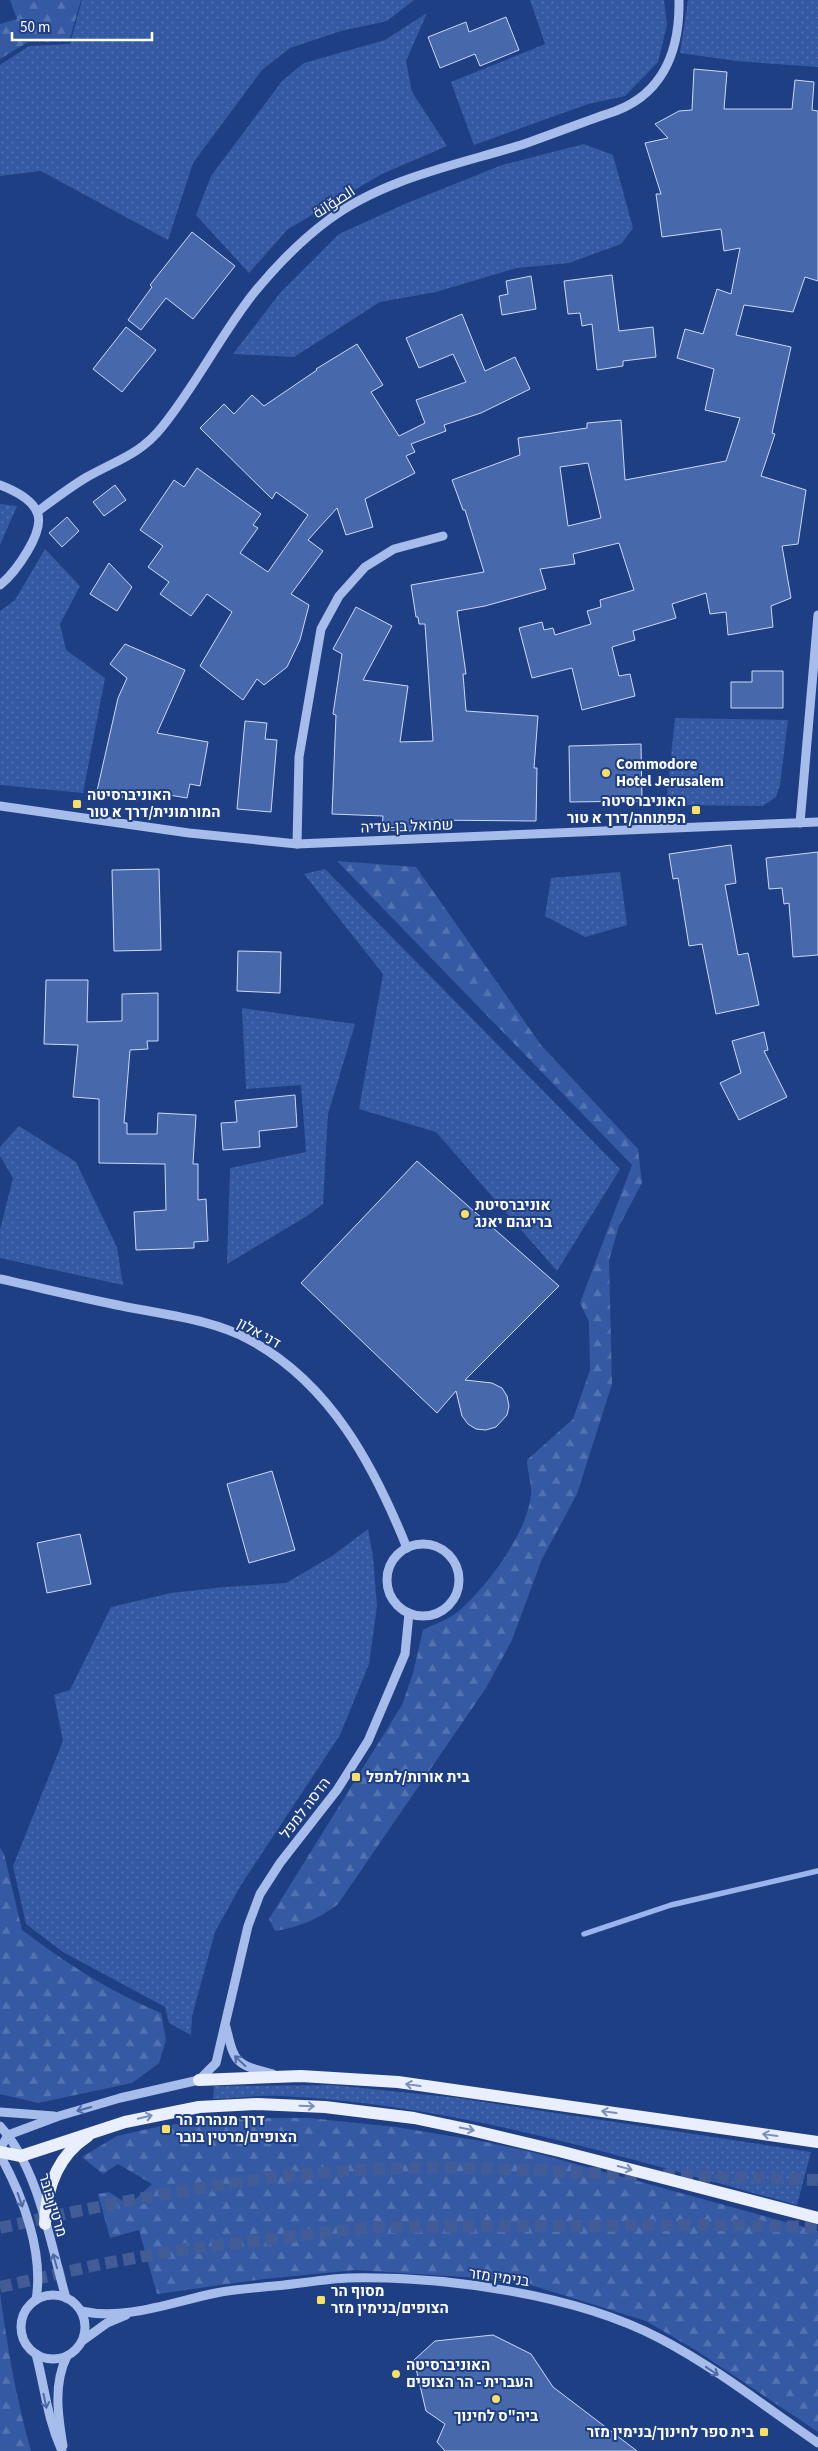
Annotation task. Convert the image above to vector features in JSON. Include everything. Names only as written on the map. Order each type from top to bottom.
[{"type":"main road","points":[[199,2080],[282,2076],[338,2077],[398,2082],[818,2142]]},
{"type":"main road","points":[[0,2152],[21,2156],[98,2130],[156,2115],[199,2107],[257,2104],[325,2107],[414,2118],[471,2130],[818,2218]]},
{"type":"main road","points":[[45,2224],[48,2191],[57,2170],[73,2149],[98,2130]]},
{"type":"street","name":"الصوّانة","points":[[37,512],[87,476],[134,452],[161,429],[252,295],[288,253],[329,219],[371,195],[421,175],[522,144],[618,111],[636,102],[661,78],[670,59],[678,36],[679,0]]},
{"type":"street","points":[[0,485],[20,493],[37,512],[38,526],[35,537],[22,559],[0,585]]},
{"type":"street","points":[[297,844],[299,757],[320,630],[339,596],[365,567],[394,548],[443,536]]},
{"type":"street","points":[[800,823],[818,616]]},
{"type":"street","name":"שמואל בן-עדיה","points":[[0,806],[188,833],[297,844],[818,822]]},
{"type":"street","name":"דני אלון","points":[[0,1279],[212,1325],[251,1341],[298,1373],[343,1424],[361,1449],[383,1489],[407,1548]]},
{"type":"street","points":[[422,1544],[435,1546],[446,1552],[454,1562],[459,1575],[455,1597],[447,1607],[436,1613],[424,1616],[409,1613],[395,1603],[387,1583],[388,1571],[394,1560],[407,1548],[422,1544]]},
{"type":"street","name":"הדסה למפל","points":[[199,2080],[216,2063],[248,1926],[260,1894],[280,1863],[337,1790],[368,1741],[405,1654],[409,1613]]},
{"type":"street","name":"הדסה למפל","points":[[225,2020],[232,2052],[236,2061],[246,2067],[282,2076]]},
{"type":"street","points":[[0,2152],[8,2135],[59,2116],[152,2090],[199,2080]]},
{"type":"street","points":[[0,2112],[59,2116]]},
{"type":"street","name":"מרטין בובר","points":[[0,2126],[8,2135],[31,2176],[66,2298]]},
{"type":"street","name":"מרטין בובר","points":[[0,2152],[17,2192],[31,2233],[38,2273],[36,2300]]},
{"type":"street","name":"בנימין מזר","points":[[81,2311],[109,2314],[141,2310],[218,2292],[346,2278],[392,2278],[501,2289],[555,2300],[631,2325],[671,2345],[818,2444]]},
{"type":"street","points":[[36,2354],[56,2359],[67,2356],[76,2350],[82,2341],[85,2325],[81,2311],[66,2298],[56,2295],[36,2300],[24,2316],[21,2326],[25,2341],[36,2354],[46,2408],[53,2431],[63,2451]]},
{"type":"street","name":"בנימין מזר","points":[[82,2341],[107,2323],[141,2310]]},
{"type":"street","points":[[63,2451],[57,2403],[58,2382],[67,2356]]},
{"type":"green space","points":[[10,0],[81,0],[69,42],[28,42],[0,59],[0,24],[17,19]]},
{"type":"green space","points":[[82,0],[414,0],[387,21],[341,31],[290,48],[262,70],[193,163],[168,240],[41,171],[0,176],[0,65],[29,46],[70,44]]},
{"type":"green space","points":[[530,0],[664,0],[667,25],[658,62],[625,96],[588,104],[474,145],[451,82],[545,44]]},
{"type":"green space","points":[[688,0],[818,0],[818,67],[736,61],[680,53]]},
{"type":"green space","points":[[427,13],[406,61],[412,92],[447,146],[382,174],[288,229],[249,273],[196,215],[211,176],[282,81],[304,63],[385,40]]},
{"type":"green space","points":[[584,144],[613,155],[633,228],[621,244],[569,263],[517,268],[436,292],[380,302],[294,357],[233,354],[280,293],[339,234],[407,203],[502,165]]},
{"type":"green space","points":[[0,504],[17,506],[0,545]]},
{"type":"green space","points":[[45,549],[80,586],[60,624],[66,650],[105,678],[83,793],[0,785],[0,611],[15,600]]},
{"type":"green space","points":[[675,718],[788,720],[780,785],[776,797],[763,806],[666,805]]},
{"type":"green space","points":[[337,861],[416,867],[541,1045],[638,1149],[642,1183],[619,1226],[609,1260],[612,1384],[577,1494],[542,1559],[512,1640],[486,1688],[338,1904],[308,1922],[275,1931],[269,1919],[402,1705],[413,1673],[423,1630],[447,1619],[460,1610],[482,1587],[505,1557],[523,1525],[528,1509],[531,1490],[527,1460],[573,1419],[590,1370],[589,1322],[580,1303],[632,1165]]},
{"type":"green space","points":[[325,869],[620,1169],[557,1271],[436,1132],[359,1109],[383,974],[304,874]]},
{"type":"green space","points":[[620,872],[627,925],[585,937],[545,916],[551,878]]},
{"type":"green space","points":[[242,1008],[355,1024],[328,1114],[323,1204],[307,1216],[227,1264],[230,1168],[306,1152],[301,1085],[246,1089]]},
{"type":"green space","points":[[19,1126],[76,1162],[117,1247],[123,1285],[0,1258],[0,1230],[13,1178],[0,1156],[0,1147]]},
{"type":"green space","points":[[368,1529],[373,1557],[377,1606],[369,1664],[340,1735],[241,1885],[215,1932],[192,2016],[191,2035],[169,2023],[165,2007],[63,1952],[26,1924],[13,1866],[63,1741],[54,1695],[70,1690],[111,1607],[171,1593],[286,1583],[332,1556]]},
{"type":"green space","points":[[0,1848],[4,1854],[22,1930],[89,1976],[124,1996],[161,2013],[166,2040],[159,2063],[132,2083],[38,2103],[0,2094]]},
{"type":"green space","points":[[333,2085],[458,2098],[811,2152],[797,2205],[542,2136],[412,2110],[347,2101],[281,2096],[213,2099],[214,2086]]},
{"type":"green space","points":[[227,2118],[309,2118],[396,2127],[481,2141],[532,2152],[818,2231],[818,2432],[697,2351],[646,2321],[534,2286],[480,2278],[356,2270],[264,2279],[157,2294],[139,2230],[110,2238],[98,2194],[109,2192],[129,2205],[152,2184],[118,2164],[103,2174],[82,2157],[117,2136],[161,2126]]},
{"type":"green space","points":[[0,2292],[12,2372],[31,2451],[0,2451]]},
{"type":"building","points":[[506,17],[519,50],[480,66],[475,54],[440,68],[428,37],[466,22],[469,32]]},
{"type":"building","points":[[694,69],[727,72],[724,109],[792,109],[795,80],[814,82],[812,110],[818,111],[818,281],[805,277],[793,312],[744,305],[736,335],[791,347],[772,433],[775,434],[761,476],[806,490],[798,544],[782,546],[791,598],[771,606],[773,627],[728,635],[726,612],[710,614],[706,593],[672,604],[676,618],[633,631],[635,640],[612,647],[619,676],[630,674],[635,696],[582,710],[572,668],[532,678],[519,628],[542,622],[544,630],[553,628],[555,635],[591,624],[587,611],[601,607],[600,600],[634,590],[619,543],[573,554],[575,564],[540,569],[546,589],[485,606],[457,611],[466,674],[463,674],[466,711],[538,716],[534,768],[537,768],[536,821],[425,820],[415,831],[382,830],[383,816],[332,814],[336,715],[333,714],[342,654],[333,649],[356,607],[392,626],[363,680],[408,686],[400,742],[433,741],[425,624],[419,624],[418,617],[416,617],[411,585],[484,572],[465,510],[463,510],[452,480],[520,455],[518,438],[587,428],[587,423],[621,420],[625,480],[726,461],[740,418],[705,410],[714,369],[677,358],[685,329],[703,334],[717,289],[731,294],[740,248],[724,251],[721,229],[662,237],[656,194],[661,194],[645,143],[668,138],[655,124],[679,111],[692,110]],"holes":[[[588,463],[601,518],[568,526],[560,467]]]},
{"type":"building","points":[[192,232],[235,266],[193,319],[166,298],[141,330],[128,320],[152,287],[150,285]]},
{"type":"building","points":[[612,275],[619,331],[653,327],[656,357],[623,361],[623,366],[597,370],[592,324],[582,326],[580,313],[568,314],[564,281]]},
{"type":"building","points":[[531,276],[536,309],[502,315],[499,296],[508,294],[506,281]]},
{"type":"building","points":[[462,314],[485,371],[515,357],[530,389],[481,413],[444,425],[446,431],[411,444],[415,452],[406,456],[415,473],[365,499],[373,527],[346,535],[337,508],[308,540],[323,551],[291,594],[309,605],[300,640],[287,667],[264,685],[257,679],[243,700],[200,666],[232,612],[207,594],[191,616],[160,594],[169,582],[148,567],[163,546],[140,530],[174,480],[184,487],[197,468],[261,514],[253,525],[258,528],[240,553],[268,572],[308,515],[276,492],[272,499],[200,428],[224,404],[234,414],[252,395],[264,406],[316,369],[357,344],[383,385],[371,392],[399,436],[425,423],[416,400],[466,382],[453,354],[419,368],[406,338]]},
{"type":"building","points":[[126,327],[156,350],[122,392],[93,369]]},
{"type":"building","points":[[115,485],[126,500],[104,516],[93,502]]},
{"type":"building","points":[[67,517],[79,531],[62,547],[49,533]]},
{"type":"building","points":[[109,563],[132,587],[117,611],[90,594]]},
{"type":"building","points":[[125,644],[185,670],[157,733],[208,742],[200,786],[190,784],[187,798],[139,790],[137,801],[97,791],[118,698],[127,678],[110,664]]},
{"type":"building","points":[[752,671],[783,671],[783,708],[731,708],[731,682],[752,682]]},
{"type":"building","points":[[245,721],[267,723],[265,739],[277,740],[271,812],[237,809]]},
{"type":"building","name":"Commodore Hotel Jerusalem","points":[[641,744],[642,801],[570,802],[569,746]]},
{"type":"building","points":[[731,845],[736,883],[725,885],[738,955],[748,953],[759,1005],[716,1014],[702,944],[689,946],[678,878],[673,879],[669,854]]},
{"type":"building","points":[[818,852],[818,955],[793,957],[789,903],[784,904],[782,888],[769,889],[766,858]]},
{"type":"building","points":[[159,869],[161,950],[114,951],[112,870]]},
{"type":"building","points":[[238,951],[281,952],[280,993],[237,991]]},
{"type":"building","points":[[46,980],[88,980],[87,1022],[122,1021],[122,994],[158,993],[158,1041],[147,1041],[148,1049],[130,1050],[124,1123],[127,1123],[127,1134],[157,1134],[158,1113],[196,1115],[193,1164],[198,1164],[198,1200],[206,1199],[208,1241],[194,1242],[194,1248],[136,1250],[134,1212],[166,1210],[165,1164],[99,1163],[99,1099],[73,1097],[78,1045],[44,1044]]},
{"type":"building","points":[[764,1032],[768,1050],[764,1051],[787,1097],[739,1120],[720,1083],[741,1073],[732,1041]]},
{"type":"building","points":[[295,1095],[297,1127],[259,1131],[260,1147],[223,1150],[221,1123],[237,1122],[235,1101]]},
{"type":"building","points":[[417,1161],[559,1286],[465,1380],[492,1383],[502,1388],[507,1396],[509,1406],[507,1415],[496,1427],[486,1430],[476,1429],[468,1424],[462,1416],[456,1391],[437,1413],[301,1283]]},
{"type":"building","points":[[272,1471],[295,1550],[249,1563],[227,1484]]},
{"type":"building","points":[[80,1534],[91,1584],[47,1593],[37,1543]]},
{"type":"building","name":"ביה\"ס לחינוך","points":[[493,2335],[531,2354],[553,2387],[637,2451],[445,2451],[437,2442],[445,2424],[426,2411],[414,2360],[435,2341]]},
{"type":"waterway","points":[[584,1934],[671,1905],[818,1871]]},
{"type":"tunnel","points":[[0,2228],[187,2190],[329,2172],[442,2168],[638,2175]]},
{"type":"tunnel","points":[[663,2175],[818,2180]]},
{"type":"tunnel","points":[[0,2287],[101,2264],[180,2250],[373,2227],[717,2225],[818,2227]]},
{"type":"place","name":"Commodore Hotel Jerusalem","points":[[606,773]]},
{"type":"place","name":"האוניברסיטה המורמונית/דרך א טור","points":[[77,804]]},
{"type":"place","name":"האוניברסיטה הפתוחה/דרך א טור","points":[[696,810]]},
{"type":"place","name":"אוניברסיטת בריגהם יאנג","points":[[465,1214]]},
{"type":"place","name":"בית אורות/למפל","points":[[356,1777]]},
{"type":"place","name":"דרך מנהרת הר הצופים/מרטין בובר","points":[[166,2129]]},
{"type":"place","name":"מסוף הר הצופים/בנימין מזר","points":[[321,2300]]},
{"type":"place","name":"האוניברסיטה העברית - הר הצופים","points":[[396,2374]]},
{"type":"place","name":"ביה\"ס לחינוך","points":[[496,2399]]},
{"type":"place","name":"בית ספר לחינוך/בנימין מזר","points":[[764,2432]]}]
